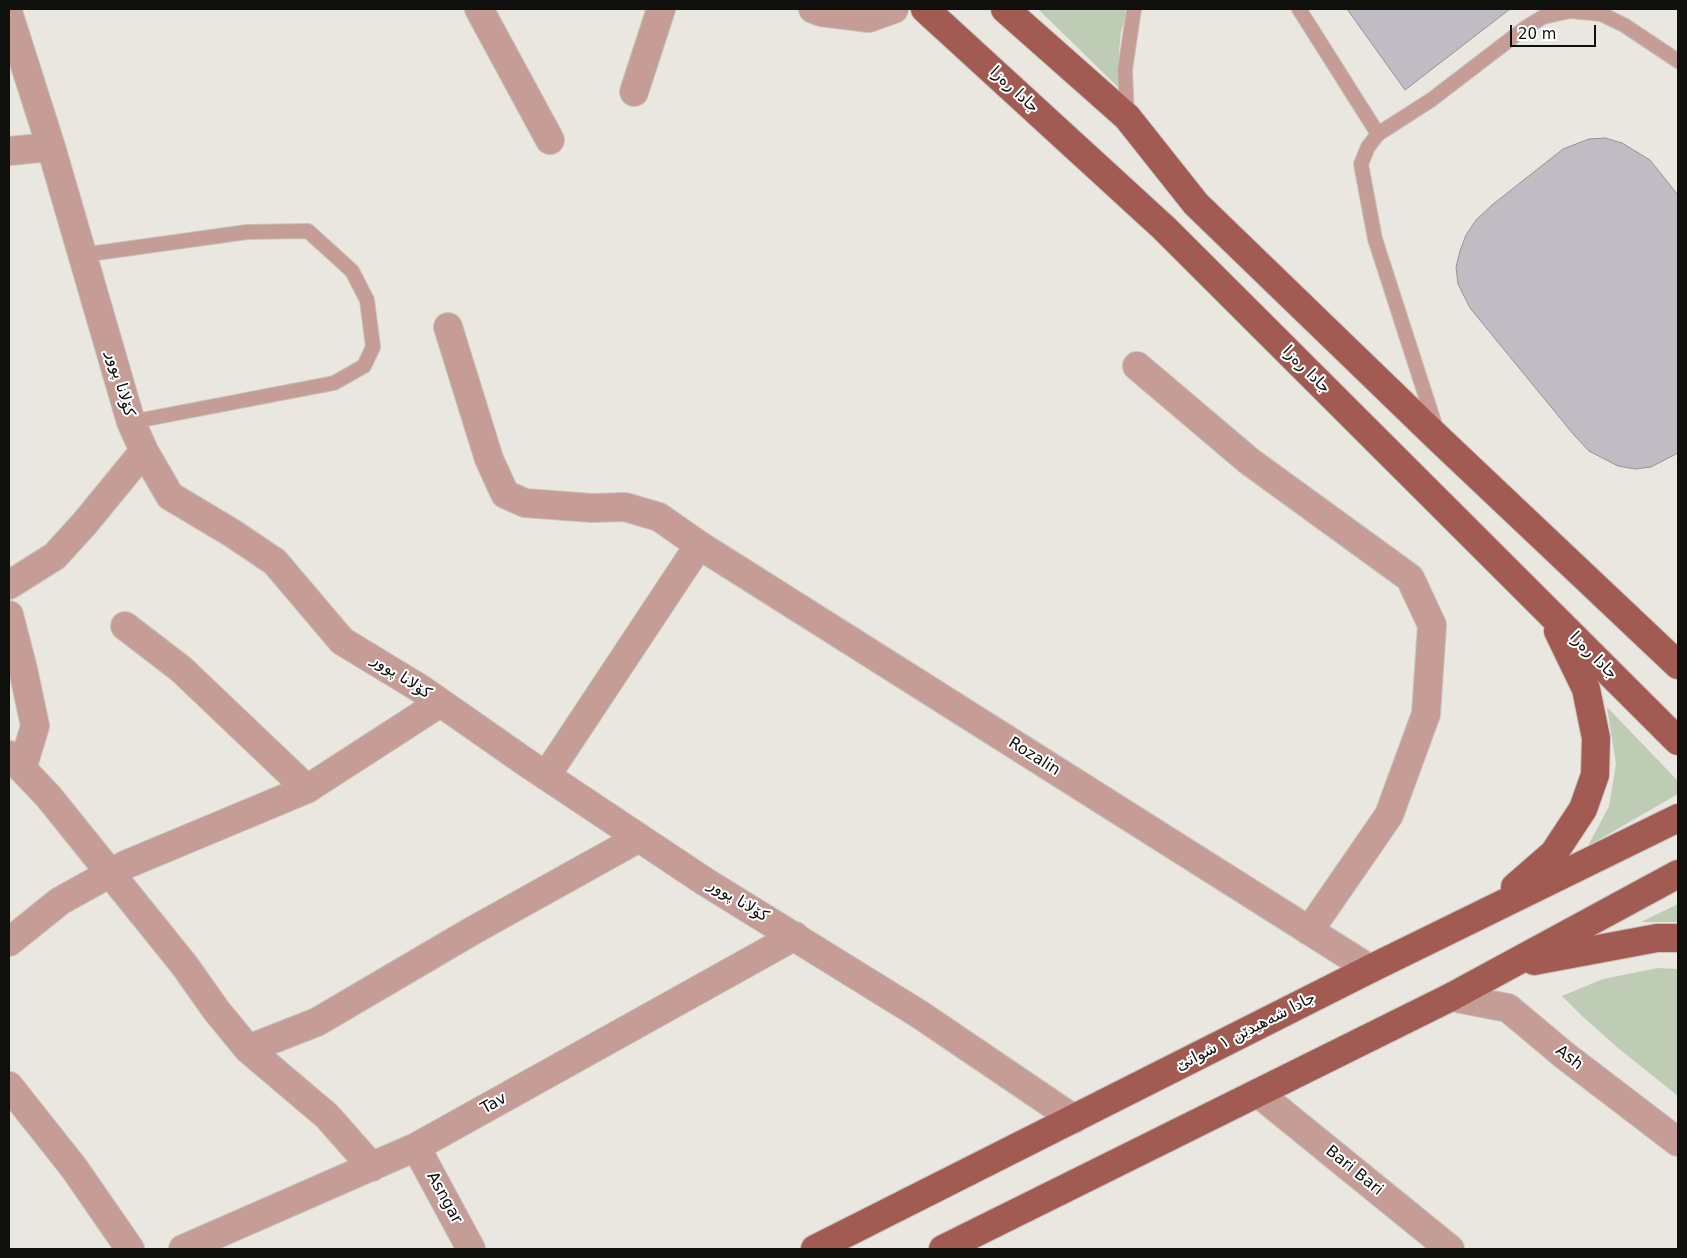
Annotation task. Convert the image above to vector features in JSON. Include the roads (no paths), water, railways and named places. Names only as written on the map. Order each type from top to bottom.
[{"type":"main road","name":"جادا ره‌زا","points":[[925,9],[1164,228],[1678,741]]},
{"type":"main road","points":[[1004,9],[1127,117],[1196,204],[1439,439],[1673,657]]},
{"type":"main road","points":[[1488,911],[1554,853],[1583,809],[1595,775],[1596,738],[1586,689],[1549,612]]},
{"type":"main road","name":"جادا شەهیدێن ١ شواتێ","points":[[815,1249],[1370,969],[1678,818]]},
{"type":"main road","points":[[943,1249],[1451,997],[1678,874]]},
{"type":"main road","points":[[1508,966],[1657,938],[1678,938]]},
{"type":"street","points":[[479,9],[550,140]]},
{"type":"street","points":[[634,92],[660,9]]},
{"type":"street","points":[[813,9],[821,12],[869,18],[894,9]]},
{"type":"street","name":"کۆلانا پوور","points":[[9,15],[131,422],[144,451],[170,496],[232,533],[275,562],[342,641],[440,703],[546,776],[704,880],[919,1014],[1074,1119]]},
{"type":"street","points":[[9,151],[50,147]]},
{"type":"street","name":"Rozalin","points":[[448,327],[489,458],[505,494],[525,503],[592,508],[625,507],[659,517],[699,545],[1370,969]]},
{"type":"street","points":[[1137,366],[1250,461],[1410,578],[1432,625],[1426,714],[1389,815],[1309,931]]},
{"type":"street","points":[[9,585],[55,556],[85,523],[144,451]]},
{"type":"street","points":[[546,776],[699,545]]},
{"type":"street","points":[[9,615],[35,726],[15,762],[48,796],[185,966],[216,1010],[248,1049],[327,1116],[372,1167]]},
{"type":"street","points":[[124,626],[181,669],[307,789]]},
{"type":"street","points":[[9,942],[60,900],[125,865],[307,789],[440,703]]},
{"type":"street","points":[[248,1049],[316,1022],[472,931],[640,838]]},
{"type":"street","name":"Tav","points":[[182,1249],[416,1148],[795,936]]},
{"type":"street","name":"Ash","points":[[1451,997],[1508,1008],[1564,1055],[1678,1142]]},
{"type":"street","points":[[9,1086],[74,1168],[130,1249]]},
{"type":"street","name":"Bari Bari","points":[[1258,1093],[1450,1249]]},
{"type":"street","name":"Asngar","points":[[416,1148],[471,1249]]},
{"type":"lane","points":[[1127,117],[1125,70],[1134,9]]},
{"type":"lane","points":[[1299,9],[1378,134]]},
{"type":"lane","points":[[1439,439],[1375,239],[1361,164],[1368,147],[1378,134],[1431,100],[1525,28],[1543,17],[1570,11],[1601,14],[1624,26],[1678,61]]},
{"type":"lane","points":[[82,255],[247,232],[308,231],[352,271],[367,300],[373,347],[364,366],[334,384],[131,422]]}]
